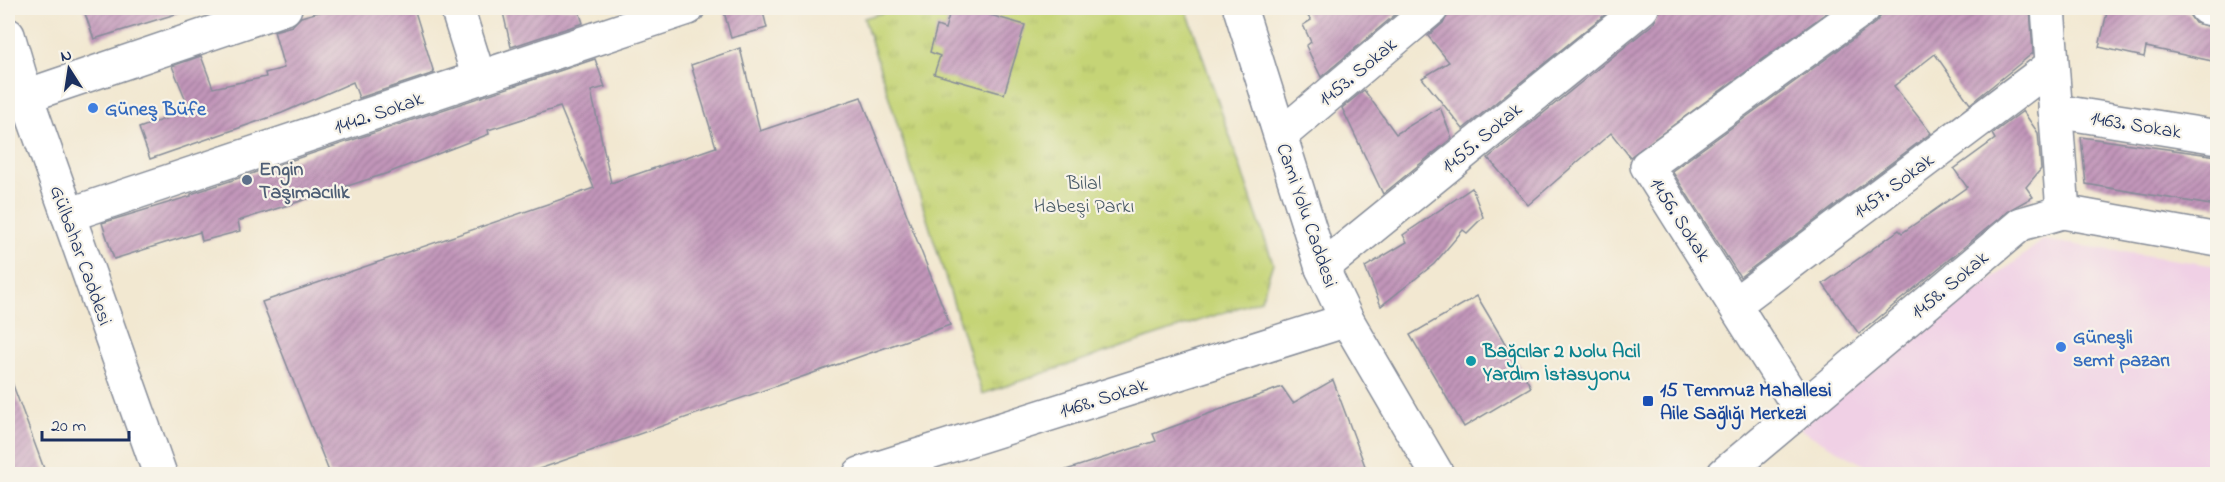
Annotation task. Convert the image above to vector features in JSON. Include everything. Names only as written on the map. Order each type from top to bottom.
[{"type":"street","points":[[26,96],[285,8]]},
{"type":"street","points":[[457,8],[479,78]]},
{"type":"street","name":"1442. Sokak","points":[[68,215],[688,8]]},
{"type":"street","name":"Cami Yolu Caddesi","points":[[1240,8],[1322,268],[1347,320],[1437,474]]},
{"type":"street","name":"1453. Sokak","points":[[1281,135],[1432,8]]},
{"type":"street","name":"1455. Sokak","points":[[1322,268],[1642,8]]},
{"type":"street","name":"1456. Sokak","points":[[1800,408],[1647,166],[1864,8]]},
{"type":"street","points":[[2048,8],[2063,212]]},
{"type":"street","points":[[2206,8],[2217,10]]},
{"type":"street","name":"Gülbahar Caddesi","points":[[8,35],[26,96],[160,474]]},
{"type":"street","name":"1457. Sokak","points":[[1735,304],[2051,66]]},
{"type":"street","name":"1463. Sokak","points":[[2055,111],[2217,137]]},
{"type":"street","name":"1458. Sokak","points":[[1724,474],[2021,224],[2063,212],[2217,240]]},
{"type":"street","name":"1468. Sokak","points":[[860,474],[1347,320]]},
{"type":"shaded area","name":"Güneşli semt pazarı","points":[[2043,240],[2217,266],[2217,474],[1880,474],[1799,429]]},
{"type":"green space","name":"Bilal Habeşi Parkı","points":[[898,8],[1186,8],[1273,263],[1261,300],[982,394],[864,18]]},
{"type":"building","points":[[83,8],[178,8],[179,13],[94,39]]},
{"type":"building","points":[[318,8],[414,8],[434,73],[359,98],[353,82],[282,113],[150,159],[139,128],[190,110],[172,66],[201,56],[213,88],[266,77],[265,73],[284,68],[274,31],[292,26],[301,17],[319,12]]},
{"type":"building","points":[[502,8],[578,8],[583,23],[511,47]]},
{"type":"building","points":[[723,8],[762,8],[767,28],[731,38]]},
{"type":"building","points":[[951,8],[966,8],[1025,25],[1004,94],[934,74],[940,56],[930,52],[937,26],[945,29]]},
{"type":"building","points":[[1301,8],[1403,8],[1321,77],[1306,46],[1311,42],[1303,25],[1311,20]]},
{"type":"building","points":[[1450,8],[1613,8],[1463,129],[1422,78],[1449,62],[1428,36],[1444,22]]},
{"type":"building","points":[[1660,8],[1833,8],[1630,157],[1611,133],[1528,205],[1488,158],[1654,23]]},
{"type":"building","points":[[1882,8],[2030,8],[2033,53],[1970,104],[1935,54],[1894,86],[1931,133],[1740,277],[1672,171],[1875,23],[1881,16]]},
{"type":"building","points":[[2108,8],[2168,8],[2188,13],[2195,23],[2217,28],[2217,62],[2146,47],[2144,57],[2099,47]]},
{"type":"building","points":[[740,48],[760,131],[861,97],[950,325],[525,474],[330,474],[262,302],[594,188],[560,107],[488,130],[489,134],[388,173],[238,221],[240,231],[202,241],[200,232],[114,259],[102,223],[191,196],[191,194],[595,59],[605,87],[591,91],[611,183],[716,147],[691,65]]},
{"type":"building","points":[[1364,90],[1396,134],[1440,107],[1452,138],[1383,194],[1342,108]]},
{"type":"building","points":[[2023,111],[2038,133],[2041,169],[2026,187],[2033,197],[2009,210],[1859,334],[1823,284],[1899,230],[1902,233],[1967,187],[1954,169],[1995,139],[1992,134]]},
{"type":"building","points":[[2081,137],[2217,156],[2217,206],[2086,184]]},
{"type":"building","points":[[1472,188],[1483,217],[1467,233],[1463,230],[1434,264],[1381,306],[1365,267],[1407,242],[1403,235]]},
{"type":"building","name":"Bağcılar 2 Nolu Acil Yardım İstasyonu","points":[[1477,296],[1531,387],[1464,427],[1410,335]]},
{"type":"building","points":[[10,377],[46,474],[8,474],[8,378]]},
{"type":"building","points":[[1333,380],[1368,474],[1067,474],[1066,470],[1156,441],[1153,434],[1282,387],[1293,403]]},
{"type":"place","name":"Güneş Büfe","points":[[93,108]]},
{"type":"place","name":"Engin Taşımacılık","points":[[247,180]]},
{"type":"place","name":"Güneşli semt pazarı","points":[[2061,347]]},
{"type":"place","name":"Bağcılar 2 Nolu Acil Yardım İstasyonu","points":[[1471,361]]},
{"type":"place","name":"15 Temmuz Mahallesi Aile Sağlığı Merkezi","points":[[1648,401]]}]
